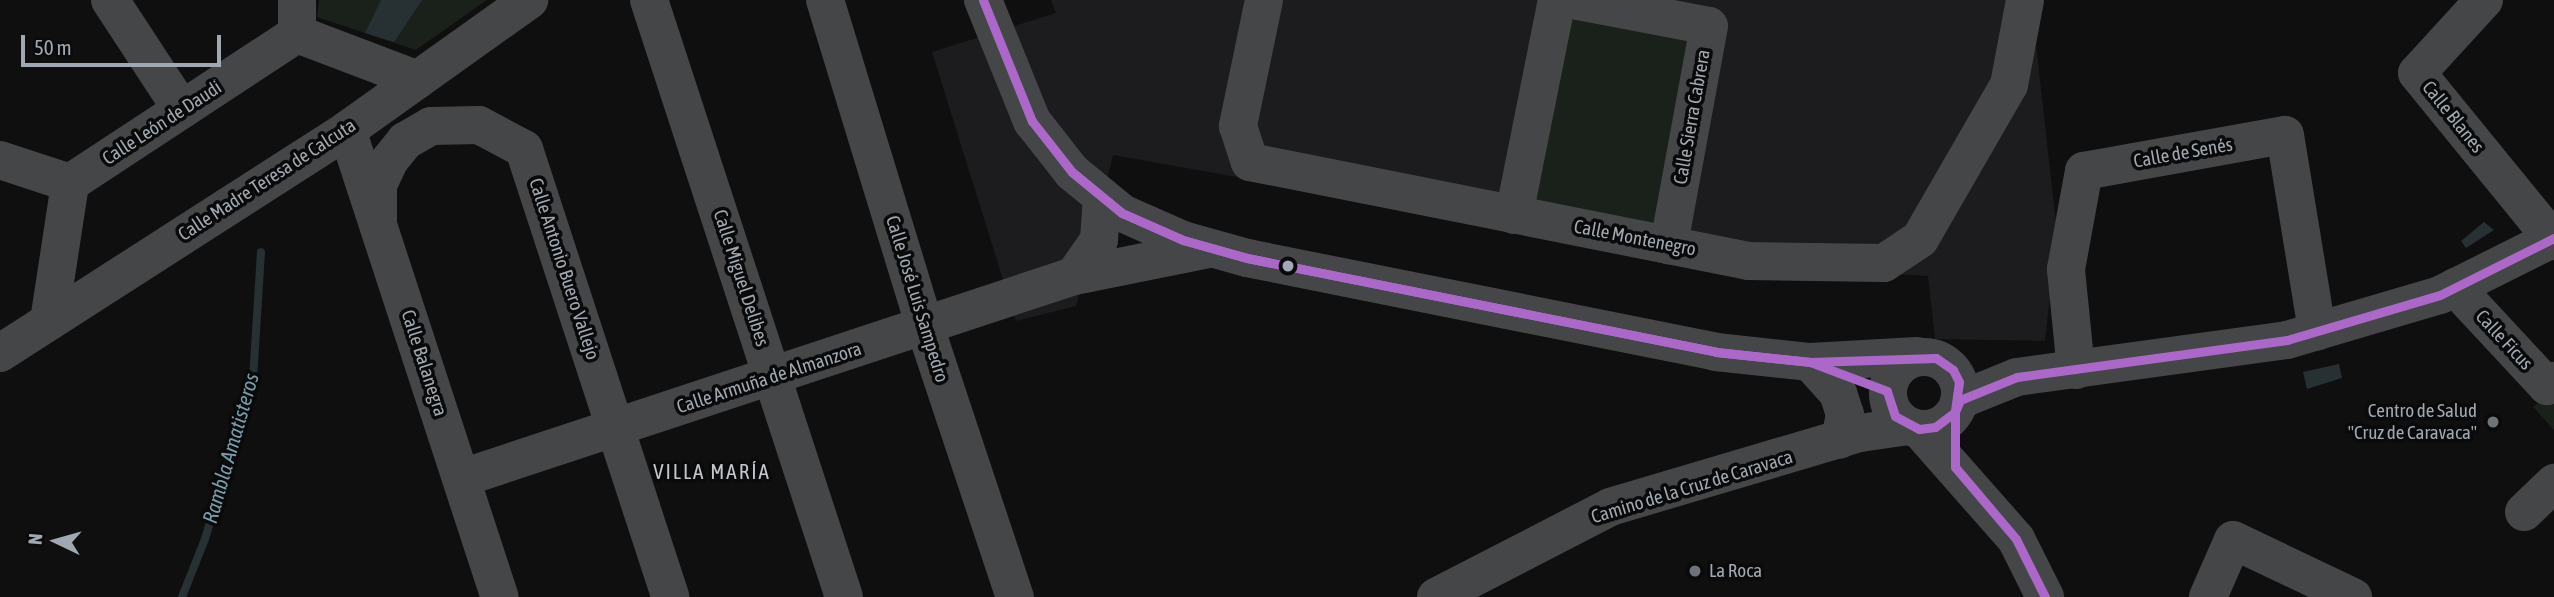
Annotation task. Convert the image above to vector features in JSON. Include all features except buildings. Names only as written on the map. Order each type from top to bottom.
[{"type":"street","points":[[110,0],[182,110]]},
{"type":"street","name":"Calle Madre Teresa de Calcuta","points":[[0,353],[346,130],[529,0]]},
{"type":"street","name":"Calle José Luis Sampedro","points":[[825,0],[925,327],[1015,597]]},
{"type":"street","points":[[983,0],[1032,121],[1072,172],[1122,213],[1212,248],[1716,352],[1810,362],[1932,360],[2017,377],[2076,370],[2275,342],[2318,331],[2455,288],[2553,239]]},
{"type":"street","name":"Calle Montenegro","points":[[1264,0],[1238,126],[1251,162],[1749,261],[1884,263],[1911,245],[1946,199],[2008,85],[2025,0]]},
{"type":"street","points":[[1514,215],[1557,0]]},
{"type":"street","name":"Calle Sierra Cabrera","points":[[1573,0],[1633,5],[1709,26],[1669,245]]},
{"type":"street","name":"Calle Blanes","points":[[2484,0],[2417,73],[2553,239]]},
{"type":"street","name":"Calle Miguel Delibes","points":[[651,2],[844,597]]},
{"type":"street","name":"Calle León de Daudi","points":[[70,184],[182,110],[297,17],[418,80]]},
{"type":"street","name":"Calle Antonio Buero Vallejo","points":[[378,221],[378,185],[390,161],[405,141],[424,130],[446,123],[479,125],[524,149],[670,597]]},
{"type":"street","name":"Calle Balanegra","points":[[346,130],[500,597]]},
{"type":"street","name":"Calle de Senés","points":[[2076,370],[2066,269],[2084,171],[2285,135],[2318,331]]},
{"type":"street","points":[[0,160],[70,184],[49,320]]},
{"type":"street","points":[[1074,276],[1099,240],[1102,197]]},
{"type":"street","points":[[1099,240],[1127,228],[1148,224]]},
{"type":"street","name":"Calle Armuña de Almanzora","points":[[462,478],[1074,276],[1212,248]]},
{"type":"street","name":"Calle Ficus","points":[[2455,288],[2547,386],[2554,381]]},
{"type":"street","points":[[1932,360],[1959,382],[1955,467]]},
{"type":"street","points":[[1932,360],[1898,367],[1900,410],[1955,467],[2016,539],[2045,597]]},
{"type":"street","points":[[1810,362],[1935,428],[1957,406],[2017,377]]},
{"type":"street","points":[[1810,362],[1838,393],[1850,437]]},
{"type":"street","name":"Camino de la Cruz de Caravaca","points":[[1436,597],[1610,507],[1850,437],[1900,410]]},
{"type":"street","points":[[2524,512],[2554,483]]},
{"type":"street","points":[[2208,597],[2233,540],[2353,597]]},
{"type":"shaded area","points":[[319,0],[487,0],[416,50],[317,17]]},
{"type":"shaded area","points":[[381,0],[422,0],[394,42],[365,33]]},
{"type":"shaded area","points":[[1051,0],[1551,0],[1511,226],[1113,155],[1076,306],[1016,321],[932,52],[1056,13]]},
{"type":"shaded area","points":[[1607,0],[2031,0],[2057,232],[2045,341],[1935,339],[1928,276],[1666,262]]},
{"type":"shaded area","points":[[1564,17],[1697,40],[1664,229],[1531,205]]},
{"type":"shaded area","points":[[2484,222],[2494,230],[2466,248],[2461,241]]},
{"type":"shaded area","points":[[2339,364],[2342,378],[2307,389],[2303,372]]},
{"type":"shaded area","points":[[2554,390],[2554,430],[2533,407]]},
{"type":"waterway","name":"Rambla Amatisteros","points":[[182,597],[205,539],[253,379],[261,252]]},
{"type":"transit line","points":[[983,0],[1032,121],[1072,172]]},
{"type":"transit line","points":[[1072,172],[1122,213]]},
{"type":"transit line","points":[[1072,172],[1122,213]]},
{"type":"transit line","points":[[1122,213],[1183,240]]},
{"type":"transit line","points":[[1122,213],[1183,240]]},
{"type":"transit line","points":[[1960,400],[2017,377],[2287,340],[2440,295],[2554,238]]},
{"type":"transit line","points":[[1183,240],[1247,258]]},
{"type":"transit line","points":[[1183,240],[1247,258]]},
{"type":"transit line","points":[[1247,258],[1716,352]]},
{"type":"transit line","points":[[1247,258],[1716,352]]},
{"type":"transit line","points":[[1716,352],[1810,362]]},
{"type":"transit line","points":[[1716,352],[1810,362]]},
{"type":"transit line","points":[[1936,358],[1953,370],[1959,382],[1955,412],[1935,427],[1919,429],[1895,416],[1887,391],[1810,362],[1936,358]]},
{"type":"transit line","points":[[1960,400],[1955,412],[1955,467],[2016,539],[2045,597]]},
{"type":"place","name":"Centro de Salud \"Cruz de Caravaca\"","points":[[2493,422]]},
{"type":"place","name":"La Roca","points":[[1695,571]]},
{"type":"district","name":"VILLA MARÍA","points":[[712,471]]}]
